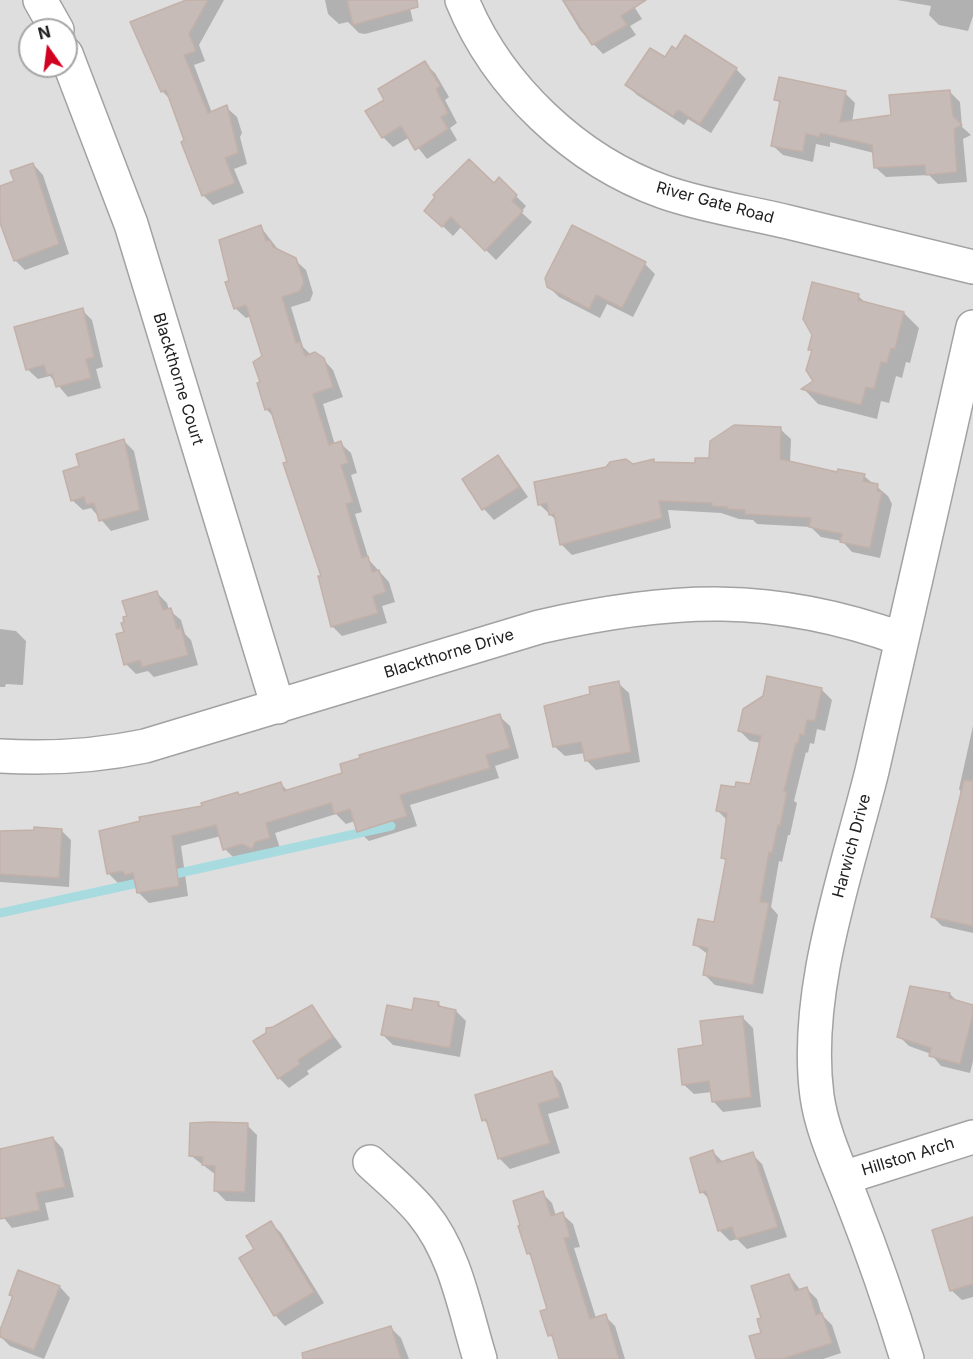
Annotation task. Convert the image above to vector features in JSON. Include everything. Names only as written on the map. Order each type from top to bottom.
[{"type":"street","points":[[40,0],[50,18]]},
{"type":"street","name":"River Gate Road","points":[[462,0],[502,71],[522,95],[550,123],[610,167],[666,192],[973,267]]},
{"type":"street","name":"Blackthorne Court","points":[[75,78],[128,215],[278,707]]},
{"type":"street","name":"Harwich Drive","points":[[907,1359],[888,1293],[843,1178],[817,1097],[815,1034],[818,995],[834,915],[902,639],[973,327]]},
{"type":"street","name":"Blackthorne Drive","points":[[0,756],[61,758],[105,754],[145,746],[538,627],[595,614],[669,604],[754,604],[821,614],[902,639]]},
{"type":"street","name":"Hillston Arch","points":[[843,1178],[973,1137]]},
{"type":"street","points":[[370,1162],[422,1213],[436,1232],[448,1256],[480,1359]]},
{"type":"shaded area","points":[[0,0],[973,0],[973,1359],[0,1359]]},
{"type":"building","points":[[186,0],[208,0],[189,34],[196,51],[184,55],[208,113],[227,105],[238,153],[225,158],[235,183],[202,196],[181,142],[184,140],[166,90],[161,92],[130,22]]},
{"type":"building","points":[[347,0],[417,0],[418,7],[353,25]]},
{"type":"building","points":[[563,0],[646,0],[621,16],[627,25],[592,45]]},
{"type":"building","points":[[685,35],[737,68],[700,124],[678,110],[673,116],[625,85],[650,48],[665,57],[672,46],[676,49]]},
{"type":"building","points":[[425,61],[440,86],[436,89],[448,113],[441,117],[448,129],[415,150],[401,126],[382,138],[365,111],[384,100],[378,89]]},
{"type":"building","points":[[779,77],[846,91],[840,122],[891,115],[889,95],[950,90],[953,116],[962,125],[954,129],[957,172],[926,175],[925,165],[874,168],[872,145],[820,133],[820,137],[806,134],[803,152],[771,146],[780,101],[774,100]]},
{"type":"building","points":[[469,159],[494,183],[499,177],[517,195],[512,201],[523,211],[485,251],[451,217],[442,227],[424,211],[435,197],[433,195]]},
{"type":"building","points":[[33,163],[59,244],[14,261],[0,223],[0,186],[14,181],[10,171]]},
{"type":"building","points":[[261,225],[266,241],[270,240],[273,247],[296,258],[304,282],[300,291],[282,297],[296,343],[300,342],[305,356],[315,352],[324,358],[333,387],[313,394],[329,445],[341,441],[348,463],[341,465],[353,502],[346,504],[362,558],[368,556],[372,572],[379,570],[386,592],[373,596],[378,613],[331,627],[318,576],[321,576],[283,463],[287,462],[270,408],[265,410],[257,383],[260,382],[253,362],[262,356],[246,305],[234,309],[225,282],[229,281],[219,240]]},
{"type":"building","points":[[572,225],[646,262],[622,308],[596,295],[589,309],[547,287],[545,278]]},
{"type":"building","points":[[812,282],[859,294],[858,300],[904,312],[895,349],[891,348],[887,363],[881,362],[874,389],[866,387],[861,405],[801,389],[813,381],[806,370],[812,350],[808,350],[812,335],[803,319]]},
{"type":"building","points":[[83,308],[94,357],[86,359],[91,378],[56,387],[52,374],[47,375],[44,365],[26,370],[14,327]]},
{"type":"building","points":[[734,425],[781,427],[780,459],[837,472],[838,469],[865,474],[863,481],[878,484],[877,491],[882,492],[870,548],[840,542],[842,534],[809,527],[811,518],[745,514],[745,510],[712,506],[712,503],[659,501],[662,518],[560,545],[554,514],[549,515],[547,503],[538,505],[534,482],[606,467],[610,462],[626,459],[633,464],[654,459],[654,462],[695,463],[695,458],[709,458],[710,441]]},
{"type":"building","points":[[124,439],[140,510],[99,521],[94,503],[86,505],[84,497],[71,501],[63,471],[79,466],[76,454]]},
{"type":"building","points":[[498,455],[519,487],[482,510],[462,479]]},
{"type":"building","points":[[157,591],[163,610],[171,608],[177,629],[181,628],[188,655],[142,667],[140,660],[124,665],[116,634],[124,632],[121,623],[124,622],[123,617],[127,616],[122,601]]},
{"type":"building","points":[[767,676],[822,688],[815,721],[807,720],[804,735],[800,734],[798,744],[796,743],[784,791],[787,792],[780,826],[778,825],[772,853],[769,852],[760,902],[769,903],[753,985],[703,975],[708,948],[693,945],[698,919],[714,922],[726,859],[721,858],[727,813],[716,811],[721,785],[735,787],[736,782],[750,784],[761,736],[738,731],[743,709],[763,696]]},
{"type":"building","points":[[619,681],[631,752],[585,761],[581,742],[553,747],[544,706],[590,694],[589,687]]},
{"type":"building","points":[[500,714],[510,748],[486,755],[490,768],[400,795],[407,816],[357,832],[350,809],[334,814],[331,803],[266,823],[270,838],[255,842],[252,849],[242,844],[223,850],[216,825],[172,836],[179,886],[137,893],[133,873],[125,875],[123,871],[107,874],[99,831],[140,821],[139,817],[202,806],[201,803],[238,792],[239,795],[281,782],[284,791],[342,773],[340,764],[360,758],[359,755]]},
{"type":"building","points":[[964,780],[973,781],[973,926],[931,917]]},
{"type":"building","points":[[34,827],[62,829],[59,878],[0,874],[0,831],[34,830]]},
{"type":"building","points":[[910,986],[950,993],[949,998],[973,1005],[973,1015],[960,1064],[929,1056],[931,1048],[897,1037]]},
{"type":"building","points":[[414,998],[439,1002],[438,1006],[456,1010],[450,1048],[381,1035],[387,1005],[412,1010]]},
{"type":"building","points":[[312,1005],[333,1037],[298,1060],[300,1064],[278,1079],[253,1041],[266,1033],[266,1028],[273,1027]]},
{"type":"building","points":[[743,1016],[751,1097],[712,1102],[709,1081],[682,1085],[678,1049],[703,1045],[700,1021]]},
{"type":"building","points":[[552,1071],[560,1097],[538,1104],[550,1143],[498,1159],[486,1119],[482,1121],[475,1095]]},
{"type":"building","points":[[190,1123],[248,1123],[245,1192],[214,1191],[215,1166],[202,1165],[203,1157],[189,1156]]},
{"type":"building","points":[[53,1137],[65,1187],[36,1193],[40,1210],[0,1219],[0,1149]]},
{"type":"building","points":[[713,1150],[717,1163],[753,1152],[778,1227],[736,1239],[732,1227],[718,1231],[706,1191],[700,1193],[690,1158]]},
{"type":"building","points":[[543,1191],[551,1216],[563,1212],[570,1237],[564,1238],[590,1319],[606,1314],[619,1359],[559,1359],[552,1335],[548,1336],[540,1311],[547,1309],[530,1253],[527,1254],[518,1226],[520,1225],[513,1201]]},
{"type":"building","points":[[973,1217],[973,1284],[950,1291],[932,1230]]},
{"type":"building","points":[[271,1221],[314,1292],[274,1316],[239,1258],[254,1249],[246,1236]]},
{"type":"building","points":[[18,1270],[60,1286],[34,1350],[0,1337],[0,1330],[13,1296],[9,1295]]},
{"type":"building","points":[[789,1274],[795,1291],[807,1287],[816,1315],[822,1313],[832,1343],[782,1359],[756,1359],[749,1336],[761,1333],[757,1319],[761,1318],[751,1286]]},
{"type":"building","points":[[391,1326],[401,1359],[303,1359],[302,1353]]},
{"type":"waterway","points":[[166,876],[391,826]]},
{"type":"waterway","points":[[0,913],[147,881]]}]
